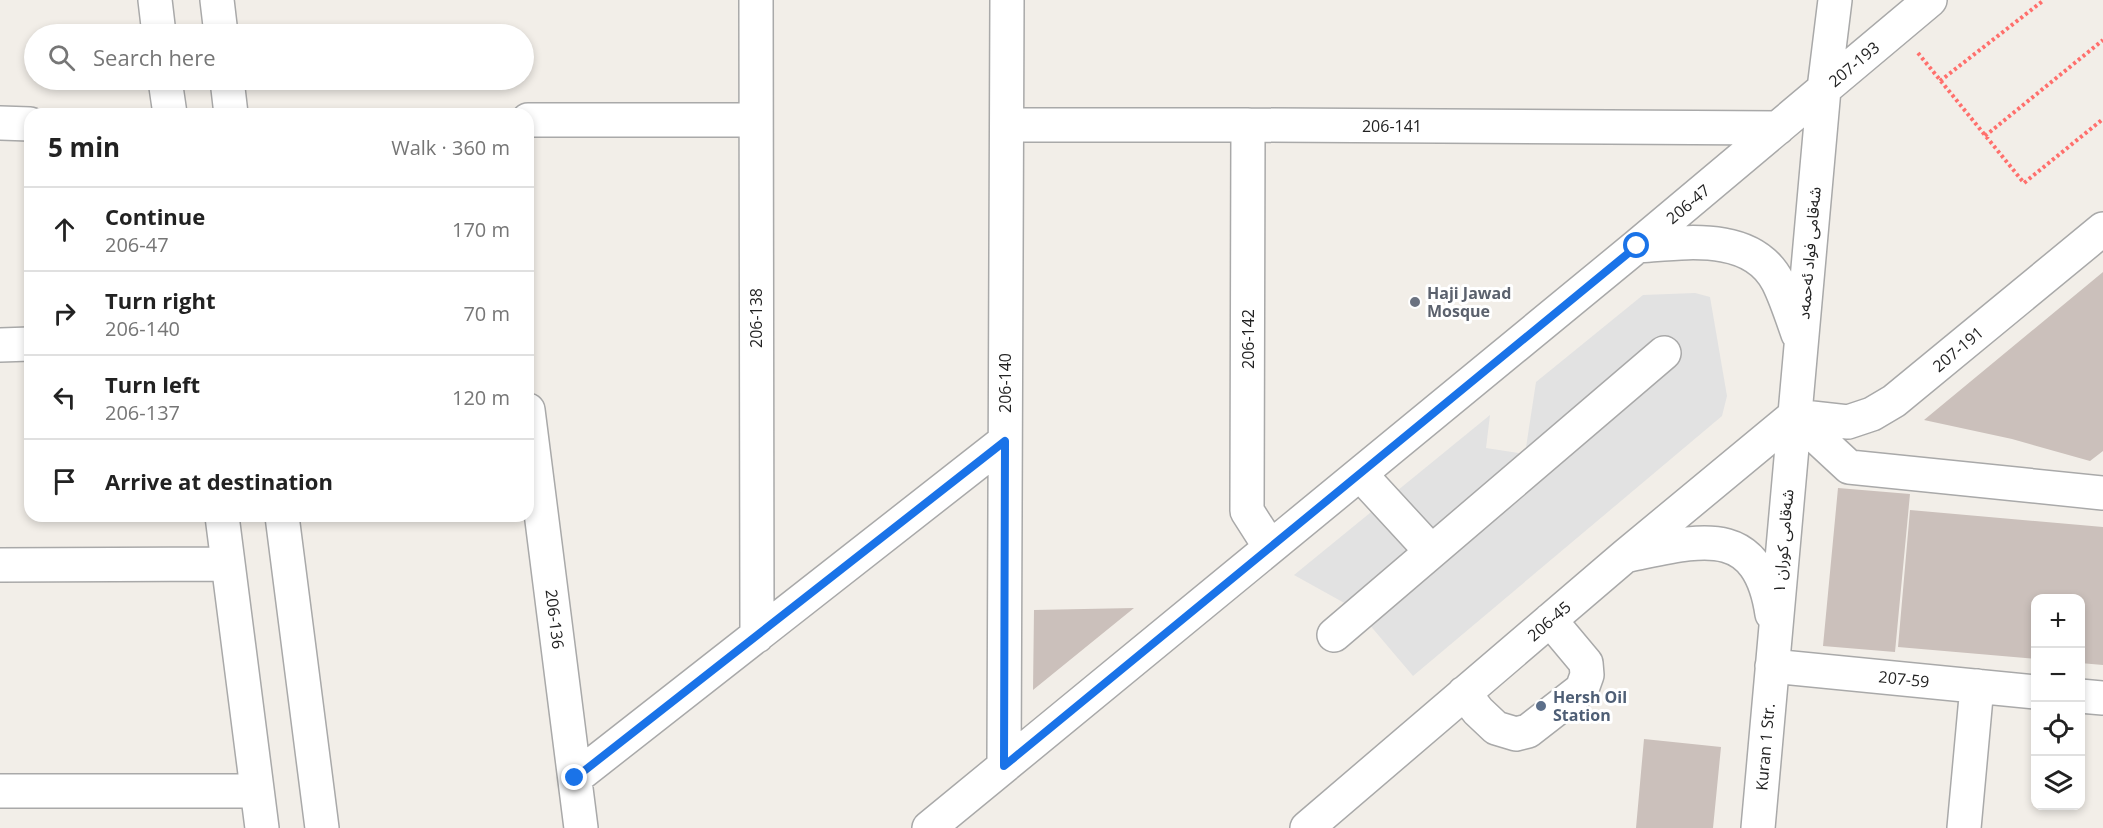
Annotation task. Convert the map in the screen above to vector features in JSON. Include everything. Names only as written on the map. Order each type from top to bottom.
[{"type":"street","points":[[155,0],[158,24]]},
{"type":"street","points":[[217,0],[220,24]]},
{"type":"street","name":"206-138","points":[[756,0],[757,636]]},
{"type":"street","name":"206-140","points":[[1004,766],[1007,0]]},
{"type":"street","name":"شەقامی فواد ئەحمەد","points":[[1794,416],[1824,89],[1835,0]]},
{"type":"street","name":"207-193","points":[[1778,128],[1930,0]]},
{"type":"street","points":[[166,90],[169,108]]},
{"type":"street","points":[[228,90],[230,108]]},
{"type":"street","points":[[534,120],[756,120]]},
{"type":"street","points":[[0,123],[24,124]]},
{"type":"street","name":"206-141","points":[[1006,125],[1778,128]]},
{"type":"street","name":"206-142","points":[[1248,125],[1247,511],[1270,547]]},
{"type":"street","name":"206-47","points":[[929,828],[1778,128]]},
{"type":"street","name":"207-191","points":[[1794,416],[1848,422],[1872,414],[1894,401],[2103,229]]},
{"type":"street","points":[[1637,246],[1704,242],[1738,249],[1751,255],[1766,267],[1778,282],[1801,341]]},
{"type":"street","points":[[0,345],[24,344]]},
{"type":"street","points":[[1334,635],[1664,353]]},
{"type":"street","points":[[1794,416],[1849,467],[2103,493]]},
{"type":"street","name":"206-45","points":[[1307,828],[1625,556],[1794,416]]},
{"type":"street","name":"شەقامی کوران ١","points":[[1773,652],[1794,416]]},
{"type":"street","points":[[575,778],[1005,441]]},
{"type":"street","name":"206-136","points":[[534,457],[581,828]]},
{"type":"street","points":[[1360,474],[1431,551]]},
{"type":"street","points":[[223,522],[262,828]]},
{"type":"street","points":[[283,522],[322,828]]},
{"type":"street","points":[[1625,556],[1691,544],[1720,543],[1734,547],[1749,560],[1760,577],[1770,605],[1773,652]]},
{"type":"street","points":[[0,565],[228,564]]},
{"type":"street","points":[[1464,693],[1478,711],[1496,728],[1516,734],[1528,731],[1582,689],[1587,675],[1586,663],[1550,620]]},
{"type":"street","name":"207-59","points":[[1773,652],[1977,686],[2031,691]]},
{"type":"street","name":"Kuran 1 Str.","points":[[1758,828],[1773,652]]},
{"type":"street","points":[[1964,828],[1977,686]]},
{"type":"street","points":[[2085,696],[2103,698]]},
{"type":"street","points":[[0,791],[257,791]]},
{"type":"path","points":[[1941,81],[2044,0]]},
{"type":"path","points":[[1985,136],[2103,40]]},
{"type":"path","points":[[1911,45],[2024,183],[2103,119]]},
{"type":"shaded area","points":[[1695,293],[1710,297],[1727,396],[1722,416],[1413,676],[1357,610],[1294,575],[1490,415],[1486,448],[1525,454],[1536,382],[1643,295]]},
{"type":"building","points":[[2103,272],[2103,451],[2090,461],[2012,439],[1924,420]]},
{"type":"building","points":[[1838,488],[1910,494],[1895,652],[1823,646]]},
{"type":"building","points":[[1910,510],[2103,527],[2103,665],[2085,663],[2085,594],[2031,594],[2031,659],[1898,647]]},
{"type":"building","points":[[1134,608],[1033,690],[1034,610]]},
{"type":"building","points":[[1644,739],[1721,747],[1713,828],[1636,828]]},
{"type":"place","name":"Haji Jawad Mosque","points":[[1415,302]]},
{"type":"place","name":"Hersh Oil Station","points":[[1541,706]]},
{"type":"route","points":[[575,778],[1005,441],[1004,766],[1637,246]]}]
